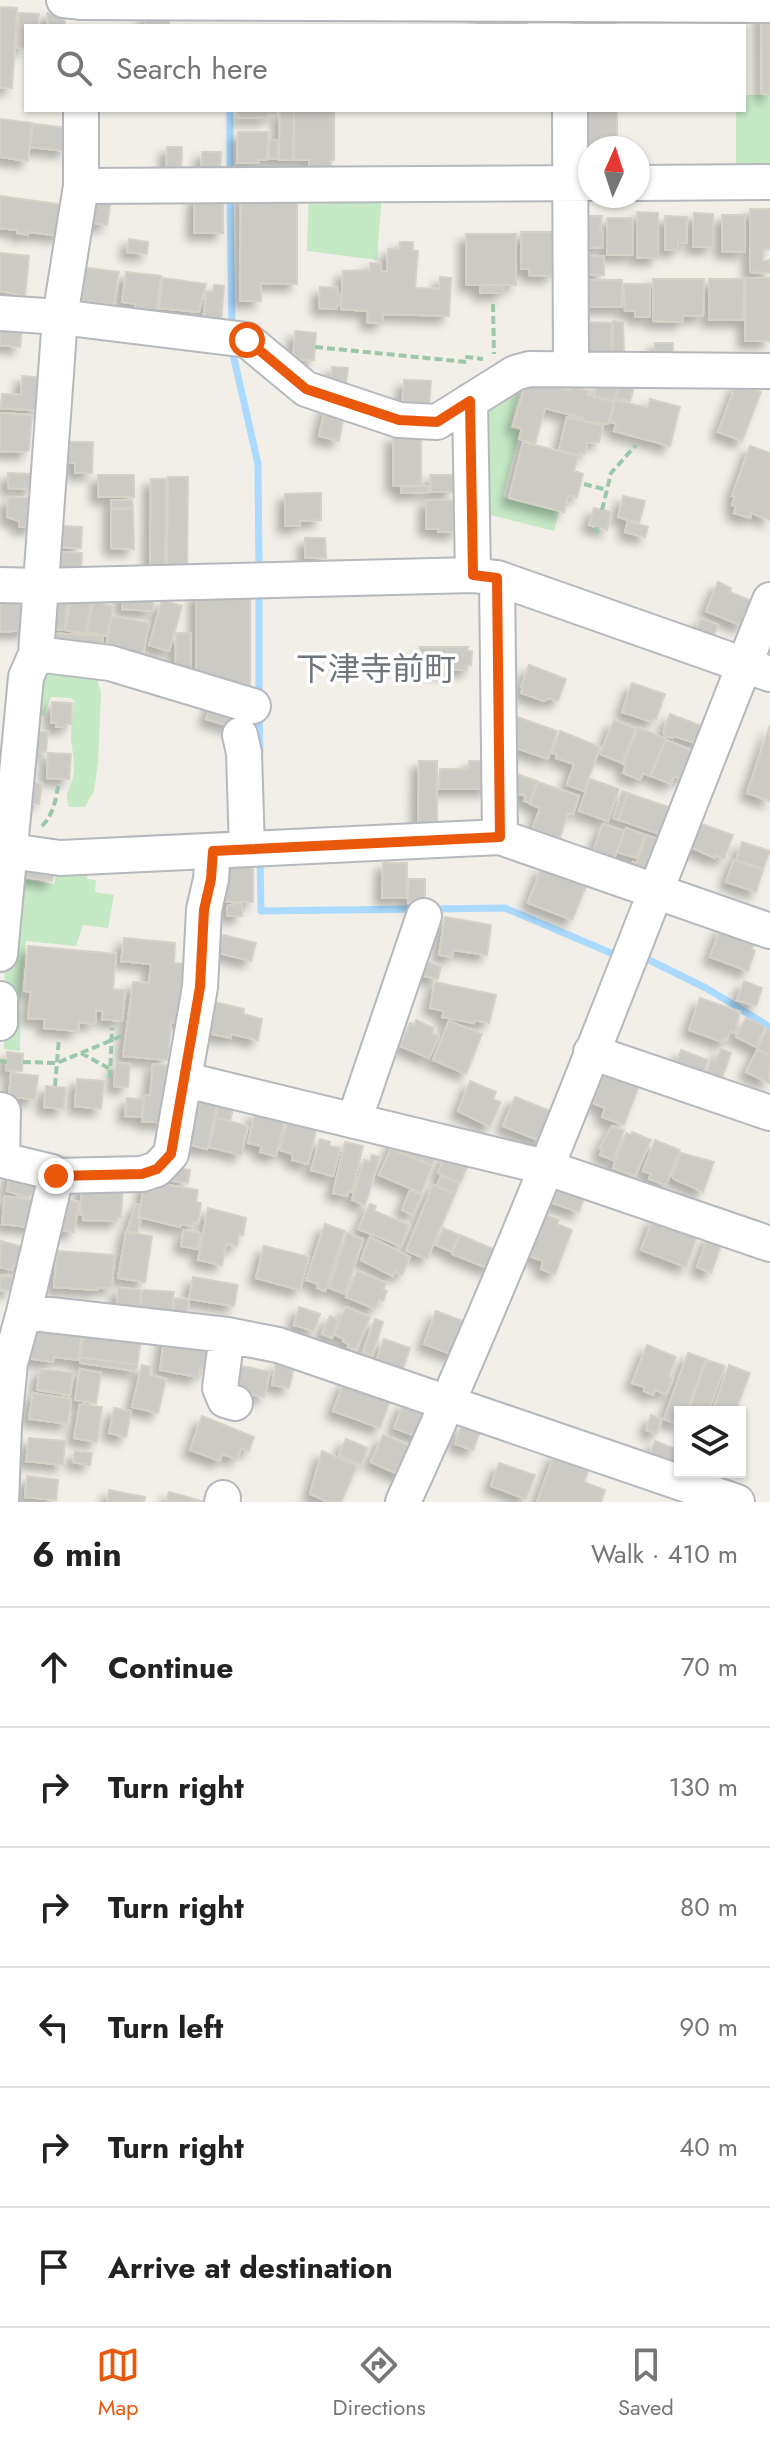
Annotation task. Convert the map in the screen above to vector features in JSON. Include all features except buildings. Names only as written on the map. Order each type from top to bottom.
[{"type":"street","points":[[77,7],[569,10],[770,5]]},
{"type":"street","points":[[0,954],[8,840],[26,677],[36,654],[60,317],[81,186],[81,112]]},
{"type":"street","points":[[570,112],[578,168]]},
{"type":"street","points":[[650,183],[770,182]]},
{"type":"street","points":[[81,186],[578,183]]},
{"type":"street","points":[[571,369],[579,208]]},
{"type":"street","points":[[0,313],[60,317],[247,340],[306,389],[399,420],[437,422],[515,373],[529,369],[770,371]]},
{"type":"street","points":[[470,401],[485,577],[500,837]]},
{"type":"street","points":[[0,585],[485,577],[757,669]]},
{"type":"street","points":[[403,1502],[448,1403],[656,891],[757,669],[770,600]]},
{"type":"street","points":[[36,654],[110,663],[247,720],[244,753],[247,849]]},
{"type":"street","points":[[8,840],[60,858],[500,837],[770,931]]},
{"type":"street","points":[[0,1110],[3,1111],[2,1160],[52,1172],[56,1176],[142,1174],[157,1169],[171,1154],[200,987],[204,910],[213,851]]},
{"type":"street","points":[[354,1121],[424,916]]},
{"type":"street","points":[[0,999],[0,1023]]},
{"type":"street","points":[[591,1052],[770,1113]]},
{"type":"street","points":[[186,1080],[545,1167],[770,1244]]},
{"type":"street","points":[[1,1502],[5,1362],[24,1312],[56,1176]]},
{"type":"street","points":[[24,1312],[227,1335],[278,1345],[737,1502]]},
{"type":"street","points":[[227,1335],[220,1388],[225,1400],[235,1403]]},
{"type":"path","points":[[315,347],[467,362],[467,357],[494,360],[493,304]]},
{"type":"path","points":[[602,510],[611,473],[636,445]]},
{"type":"path","points":[[584,484],[607,490]]},
{"type":"path","points":[[110,1078],[112,1028]]},
{"type":"path","points":[[23,1062],[57,1063],[124,1035]]},
{"type":"path","points":[[55,1086],[59,1038]]},
{"type":"path","points":[[81,1053],[110,1069]]},
{"type":"path","points":[[0,1061],[7,1062]]},
{"type":"green space","points":[[746,95],[770,95],[770,175],[736,176],[736,112],[746,112]]},
{"type":"green space","points":[[309,192],[382,192],[377,260],[307,251]]},
{"type":"green space","points":[[523,377],[510,428],[520,431],[503,497],[559,511],[554,531],[478,512],[480,402]]},
{"type":"green space","points":[[39,664],[96,675],[101,693],[98,763],[94,791],[85,807],[69,807],[67,799],[74,772],[71,739],[74,701],[71,698],[51,697],[44,716],[33,714]]},
{"type":"green space","points":[[89,864],[87,879],[96,880],[95,892],[114,895],[108,928],[83,925],[76,946],[26,941],[20,1051],[4,1049],[5,939],[14,878],[54,884],[58,865]]},
{"type":"waterway","points":[[230,112],[230,176]]},
{"type":"waterway","points":[[230,196],[232,328]]},
{"type":"waterway","points":[[232,350],[258,464],[259,571]]},
{"type":"waterway","points":[[259,590],[259,700]]},
{"type":"waterway","points":[[259,713],[260,752]]},
{"type":"waterway","points":[[260,858],[261,911],[417,909]]},
{"type":"waterway","points":[[430,909],[505,908],[618,956]]},
{"type":"waterway","points":[[641,956],[706,988],[770,1027]]},
{"type":"district","name":"下津寺前町","points":[[376,669]]},
{"type":"route","points":[[56,1176],[142,1174],[157,1169],[171,1154],[200,987],[204,910],[213,851],[500,837],[497,578],[473,575],[470,401],[437,422],[399,420],[306,389],[247,340]]}]
